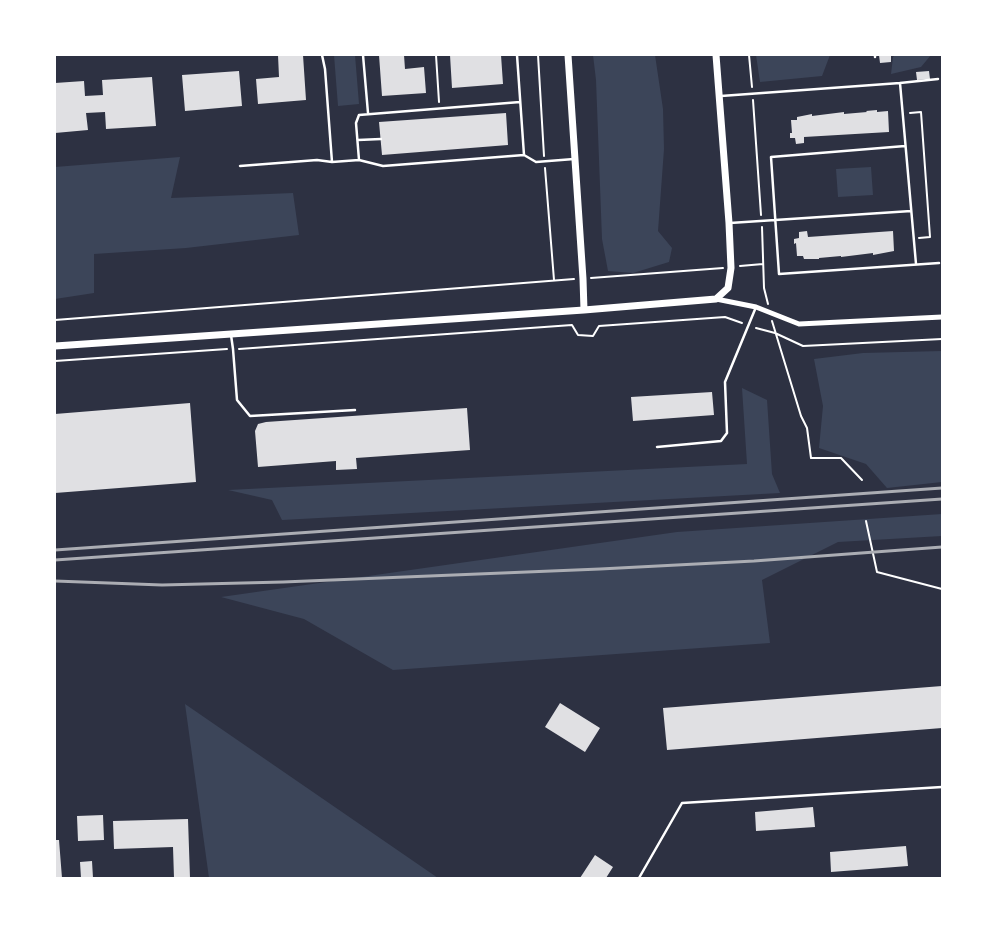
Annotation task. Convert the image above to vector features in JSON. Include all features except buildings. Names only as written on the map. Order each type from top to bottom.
[{"type":"street","points":[[568,55],[584,310]]},
{"type":"street","points":[[716,55],[731,268],[728,288],[716,299]]},
{"type":"street","points":[[55,346],[584,310],[716,299],[756,307],[799,324],[942,317]]},
{"type":"lane","points":[[322,55],[325,69],[332,162]]},
{"type":"lane","points":[[364,55],[368,113]]},
{"type":"lane","points":[[517,55],[524,155]]},
{"type":"lane","points":[[719,96],[938,79]]},
{"type":"lane","points":[[900,83],[916,264]]},
{"type":"lane","points":[[359,160],[357,118],[359,115],[520,102]]},
{"type":"lane","points":[[358,140],[381,139]]},
{"type":"lane","points":[[905,146],[771,157],[779,274],[938,263]]},
{"type":"lane","points":[[240,166],[318,160],[332,162],[359,160],[383,166],[524,155],[536,162],[575,159]]},
{"type":"lane","points":[[729,223],[911,211]]},
{"type":"lane","points":[[657,447],[721,441],[727,434],[724,382],[756,307]]},
{"type":"lane","points":[[230,334],[234,349],[237,400],[250,416],[356,410]]},
{"type":"lane","points":[[639,878],[682,803],[942,787]]},
{"type":"path","points":[[436,55],[440,108]]},
{"type":"path","points":[[749,55],[762,221],[764,288],[775,333],[801,416],[807,428],[811,458],[841,458],[862,480]]},
{"type":"path","points":[[902,114],[921,112],[930,237],[913,239]]},
{"type":"path","points":[[55,320],[763,264]]},
{"type":"path","points":[[55,361],[572,326],[578,335],[593,336],[600,326],[725,317],[775,333],[803,346],[942,339]]},
{"type":"path","points":[[866,521],[877,572],[942,589]]},
{"type":"shaded area","points":[[334,55],[355,55],[359,104],[338,106]]},
{"type":"shaded area","points":[[593,55],[655,55],[663,109],[664,149],[658,231],[672,248],[669,262],[633,273],[608,271],[602,239],[596,80]]},
{"type":"shaded area","points":[[756,55],[830,55],[822,76],[760,82]]},
{"type":"shaded area","points":[[895,55],[931,55],[921,67],[891,74],[893,57]]},
{"type":"shaded area","points":[[180,157],[171,198],[293,193],[299,235],[186,248],[94,254],[94,293],[55,299],[55,167]]},
{"type":"shaded area","points":[[871,167],[873,195],[838,197],[836,169]]},
{"type":"shaded area","points":[[942,351],[942,482],[887,488],[866,464],[819,448],[823,406],[814,359],[863,353]]},
{"type":"shaded area","points":[[742,388],[767,400],[772,474],[780,493],[282,520],[272,500],[228,490],[747,464]]},
{"type":"shaded area","points":[[942,514],[942,536],[838,542],[762,580],[770,643],[393,670],[304,619],[221,597],[677,532]]},
{"type":"shaded area","points":[[185,704],[438,878],[209,878]]},
{"type":"railway","points":[[55,550],[942,488]]},
{"type":"railway","points":[[55,560],[942,499]]},
{"type":"railway","points":[[55,581],[162,585],[283,582],[754,561],[942,547]]}]
